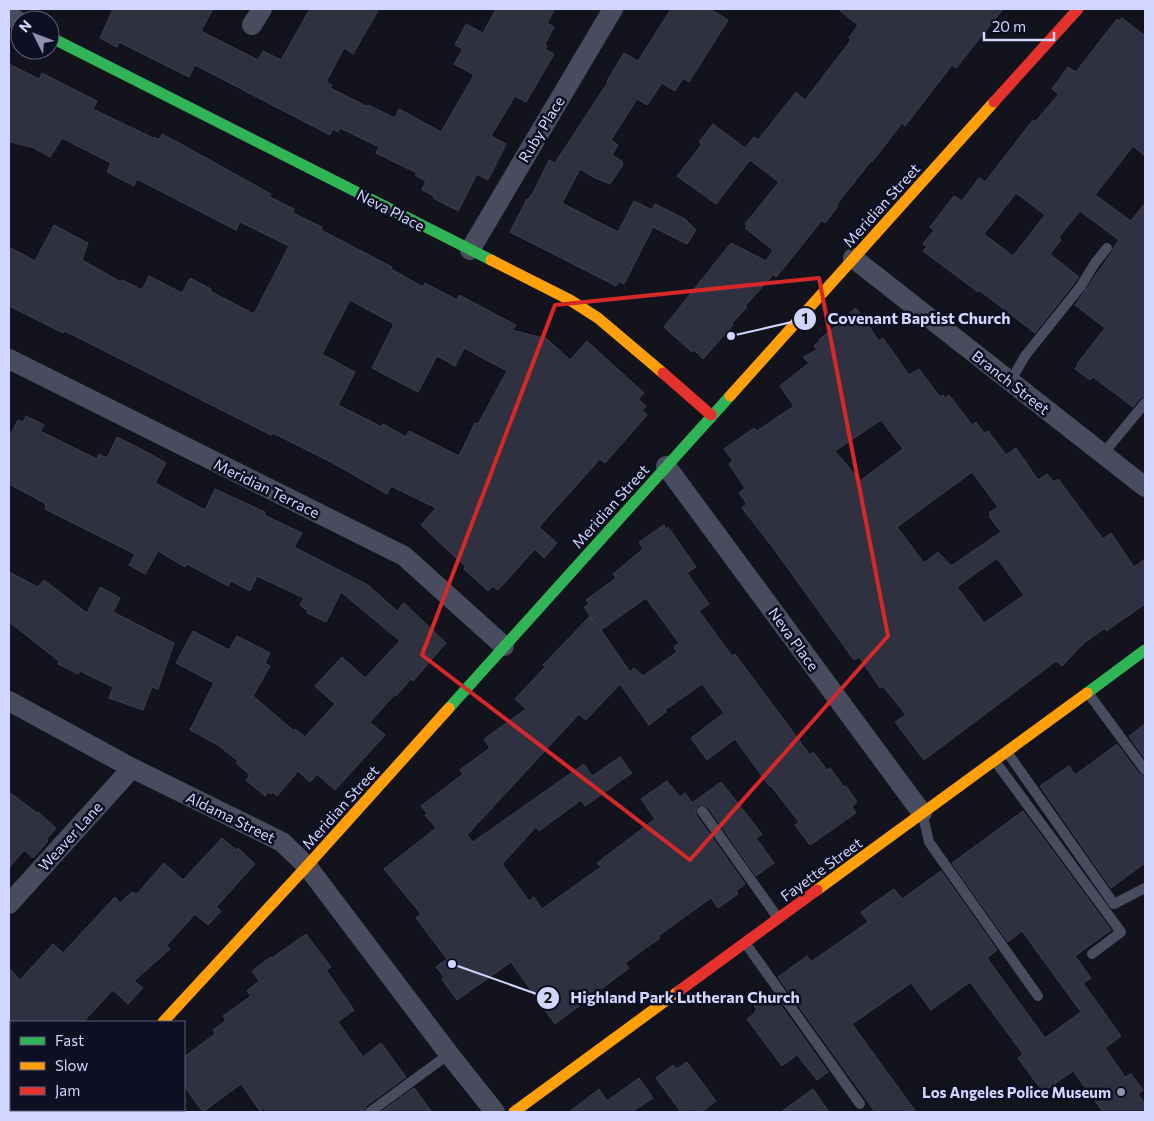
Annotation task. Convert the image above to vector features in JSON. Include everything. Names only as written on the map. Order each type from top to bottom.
[{"type":"street","name":"Ruby Place","points":[[470,250],[613,9]]},
{"type":"street","name":"Meridian Street","points":[[165,1021],[307,866],[1078,9]]},
{"type":"street","name":"Neva Place","points":[[60,42],[570,300],[598,318],[711,415]]},
{"type":"street","name":"Branch Street","points":[[853,258],[1145,487]]},
{"type":"street","name":"Meridian Terrace","points":[[9,359],[404,556],[504,646]]},
{"type":"street","name":"Neva Place","points":[[666,466],[922,813]]},
{"type":"street","name":"Fayette Street","points":[[514,1112],[1145,650]]},
{"type":"street","name":"Aldama Street","points":[[9,702],[132,768],[282,842],[307,866],[495,1112]]},
{"type":"street","name":"Weaver Lane","points":[[9,904],[132,768]]},
{"type":"lane","points":[[1010,382],[1025,356],[1081,286],[1107,248]]},
{"type":"lane","points":[[1103,454],[1145,403]]},
{"type":"lane","points":[[1087,692],[1145,770]]},
{"type":"lane","points":[[1007,751],[1114,904],[1145,888]]},
{"type":"lane","points":[[994,760],[1121,932],[1092,954]]},
{"type":"lane","points":[[702,811],[778,919]]},
{"type":"lane","points":[[922,813],[929,842],[1038,996]]},
{"type":"lane","points":[[745,943],[860,1104]]},
{"type":"lane","points":[[370,1112],[449,1054]]},
{"type":"highlighted area","points":[[819,278],[888,636],[690,860],[422,655],[555,305]]},
{"type":"building","points":[[113,9],[213,9],[201,31],[258,60],[263,51],[281,60],[310,9],[379,9],[353,54],[344,48],[326,82],[332,85],[330,88],[368,107],[368,105],[395,118],[399,109],[441,132],[474,75],[454,64],[463,49],[455,45],[466,24],[483,33],[496,9],[555,9],[547,23],[554,27],[545,44],[547,46],[545,49],[554,54],[526,102],[515,96],[491,136],[506,144],[488,180],[477,174],[458,211],[422,190],[426,181],[415,175],[417,173],[376,153],[379,147],[340,128],[338,132],[333,129],[330,135],[195,65],[189,77],[119,42],[117,47],[100,38]]},
{"type":"building","points":[[671,9],[710,9],[728,20],[689,82],[683,78],[675,91],[662,83],[647,105],[637,99],[611,140],[618,145],[612,155],[623,162],[610,184],[580,169],[562,203],[618,232],[634,201],[652,210],[655,204],[685,219],[696,230],[687,244],[653,227],[624,284],[619,282],[616,286],[510,232],[527,199],[532,195],[549,160],[555,163],[608,82],[624,53],[638,61]]},
{"type":"building","points":[[838,9],[1003,9],[956,68],[952,65],[905,126],[902,123],[837,204],[838,206],[825,223],[822,220],[776,277],[774,274],[745,306],[747,307],[731,324],[733,325],[703,359],[694,350],[692,352],[664,327],[731,243],[766,261],[773,250],[745,228],[747,226],[745,224],[779,182],[750,160],[716,204],[677,176],[702,144],[699,142],[713,124],[745,148],[754,137],[758,140],[796,92],[805,100],[851,40],[849,38],[858,25]]},
{"type":"building","points":[[1122,18],[1145,36],[1145,156],[1133,146],[1095,195],[1131,221],[1145,203],[1145,396],[1140,398],[1133,407],[1093,377],[1090,380],[1075,369],[1105,328],[1075,305],[1119,240],[1080,211],[1059,237],[1061,240],[1050,254],[1079,277],[1035,333],[979,290],[978,292],[923,251],[927,247],[923,244],[934,230],[930,227],[954,196],[962,201],[979,178],[985,182],[1033,120],[1035,122],[1059,94],[1052,89],[1068,67],[1076,72],[1117,19],[1120,21]],"holes":[[[1016,193],[1045,215],[1013,256],[984,234]]]},
{"type":"building","points":[[9,64],[39,79],[42,73],[97,101],[93,109],[153,138],[159,140],[162,134],[271,194],[270,197],[294,209],[293,213],[322,227],[321,230],[392,267],[391,269],[423,287],[425,283],[457,300],[459,295],[516,325],[512,330],[547,339],[570,360],[587,341],[644,393],[638,399],[646,406],[642,411],[647,415],[605,463],[600,459],[539,527],[557,543],[544,558],[535,549],[498,590],[493,586],[488,591],[464,569],[466,567],[421,525],[436,508],[391,486],[387,494],[331,462],[273,433],[271,435],[75,336],[64,331],[63,333],[9,306],[9,247],[35,261],[54,225],[88,243],[82,260],[121,282],[122,280],[142,290],[149,276],[182,293],[190,278],[211,289],[210,291],[254,314],[289,246],[240,222],[236,230],[137,179],[134,186],[107,172],[111,163],[62,138],[50,157],[32,147],[9,142]],"holes":[[[350,300],[394,324],[372,368],[418,392],[437,356],[455,366],[464,348],[507,371],[478,424],[475,423],[459,456],[409,431],[406,437],[383,424],[382,427],[338,405],[355,372],[322,354]]]},
{"type":"building","points":[[856,308],[879,341],[883,338],[909,375],[919,369],[940,397],[943,395],[945,398],[949,395],[972,425],[976,422],[984,433],[988,431],[1006,455],[1016,448],[1038,480],[1047,474],[1054,482],[1058,479],[1103,539],[1111,533],[1134,567],[1145,559],[1145,604],[1106,631],[1105,628],[1084,643],[1062,666],[1056,661],[924,760],[895,722],[906,715],[883,686],[880,688],[859,657],[854,660],[742,508],[747,504],[739,493],[745,488],[729,464],[733,461],[724,449],[754,428],[757,431],[794,406],[780,386],[809,363],[803,357],[817,350],[814,346]],"holes":[[[881,420],[903,449],[860,481],[835,451]],[[972,472],[998,507],[989,513],[991,515],[989,516],[1001,532],[951,566],[938,552],[924,563],[897,527]],[[997,558],[1024,595],[984,623],[957,587]]]},
{"type":"building","points":[[26,416],[44,425],[40,431],[97,459],[99,454],[107,458],[117,437],[139,448],[166,463],[155,483],[205,510],[215,489],[265,512],[264,515],[302,533],[294,547],[368,585],[397,611],[404,603],[446,643],[413,681],[411,679],[396,696],[395,694],[370,722],[385,735],[335,790],[317,774],[310,782],[298,771],[277,796],[272,792],[271,794],[268,792],[265,796],[246,780],[250,775],[236,763],[238,761],[218,745],[190,730],[214,683],[176,663],[193,631],[229,650],[237,636],[270,653],[265,663],[270,666],[253,696],[294,731],[295,729],[305,737],[335,704],[315,686],[342,657],[365,678],[400,641],[341,592],[326,622],[307,613],[308,611],[300,605],[304,598],[257,576],[250,591],[231,581],[228,586],[187,564],[185,567],[158,551],[145,574],[129,565],[135,554],[45,509],[46,504],[9,484],[9,438],[18,420],[23,422]]},
{"type":"building","points":[[664,525],[666,529],[668,527],[696,567],[687,573],[709,604],[699,611],[732,656],[735,654],[810,755],[813,752],[827,770],[830,768],[857,802],[852,807],[856,813],[810,845],[795,825],[799,822],[770,787],[735,739],[707,760],[691,738],[724,713],[702,684],[665,710],[666,712],[649,725],[620,684],[586,720],[579,714],[467,835],[473,842],[584,764],[592,776],[620,757],[632,773],[585,806],[581,800],[539,831],[536,827],[502,864],[529,901],[534,897],[542,909],[601,867],[597,863],[655,819],[641,799],[667,781],[680,797],[685,793],[692,803],[721,782],[762,834],[756,838],[774,863],[756,876],[708,807],[698,805],[696,815],[745,884],[736,891],[738,894],[718,908],[711,898],[658,936],[660,938],[625,963],[629,968],[555,1024],[511,962],[457,1000],[436,967],[447,959],[416,918],[421,914],[384,869],[436,828],[425,815],[427,813],[421,806],[463,774],[460,770],[490,748],[484,739],[526,709],[515,699],[545,667],[543,665],[590,616],[584,607],[589,604],[586,600],[616,578],[613,574],[643,549],[639,542]],"holes":[[[646,598],[679,643],[674,647],[677,652],[643,676],[634,668],[630,672],[601,630]]]},
{"type":"building","points":[[9,572],[38,587],[44,580],[87,613],[100,587],[120,598],[113,612],[174,643],[158,689],[152,687],[143,710],[109,698],[113,687],[80,671],[78,674],[58,664],[59,661],[9,622]]},
{"type":"building","points":[[1145,724],[1145,759],[1129,736]]},
{"type":"building","points":[[1117,744],[1139,774],[1145,777],[1145,863],[1111,888],[1040,786],[1069,766],[1075,775]]},
{"type":"building","points":[[9,792],[38,812],[56,828],[46,840],[48,841],[33,858],[24,850],[9,868]]},
{"type":"building","points":[[1023,811],[1111,930],[1075,956],[1091,978],[1083,983],[1121,1036],[1105,1048],[1125,1077],[1131,1074],[1143,1090],[1138,1094],[1145,1104],[1145,1112],[1103,1112],[1073,1071],[1043,1092],[1018,1058],[1023,1054],[970,982],[931,1010],[911,983],[852,1024],[916,1112],[875,1112],[778,977],[807,956],[811,962],[868,922],[861,912],[894,889],[902,899],[941,871],[997,950],[987,958],[1045,1038],[1081,1012],[1022,931],[1008,942],[952,863]]},
{"type":"building","points":[[222,838],[236,850],[238,848],[255,864],[216,907],[221,911],[208,925],[195,914],[167,945],[170,949],[134,981],[143,988],[128,1004],[113,990],[84,1021],[9,1022],[9,968],[20,980],[53,944],[63,953],[115,897],[120,903],[132,892],[137,894],[164,863],[183,880]]},
{"type":"building","points":[[306,934],[331,967],[326,970],[354,1010],[338,1022],[363,1057],[381,1043],[406,1077],[366,1106],[363,1112],[267,1112],[264,1108],[260,1111],[241,1084],[203,1112],[185,1087],[185,1056],[215,1034],[213,1030],[226,1021],[223,1016],[251,996],[247,991],[259,981],[252,971]]},
{"type":"building","points":[[772,993],[828,1072],[817,1080],[797,1055],[782,1066],[747,1019],[757,1010],[754,1006]]},
{"type":"building","points":[[687,1062],[716,1101],[702,1112],[681,1112],[656,1078],[673,1065],[676,1069]]},
{"type":"building","points":[[639,1078],[653,1098],[632,1112],[569,1112],[599,1089],[607,1101]]},
{"type":"building","points":[[414,1088],[432,1112],[381,1112]]},
{"type":"building","points":[[813,1089],[829,1112],[781,1112]]},
{"type":"traffic: fast","points":[[60,42],[491,260]]},
{"type":"traffic: fast","points":[[449,708],[730,396]]},
{"type":"traffic: fast","points":[[1087,693],[1145,650]]},
{"type":"traffic: slow","points":[[730,396],[994,102]]},
{"type":"traffic: slow","points":[[491,260],[570,300],[598,318],[663,373]]},
{"type":"traffic: slow","points":[[817,890],[1087,693]]},
{"type":"traffic: slow","points":[[164,1021],[449,708]]},
{"type":"traffic: slow","points":[[514,1112],[679,991]]},
{"type":"traffic: jam","points":[[994,102],[1078,9]]},
{"type":"traffic: jam","points":[[663,373],[711,415]]},
{"type":"traffic: jam","points":[[679,991],[817,890]]},
{"type":"place","name":"Covenant Baptist Church","points":[[731,336]]},
{"type":"place","name":"Highland Park Lutheran Church","points":[[452,964]]},
{"type":"place","name":"Los Angeles Police Museum","points":[[1121,1092]]}]
